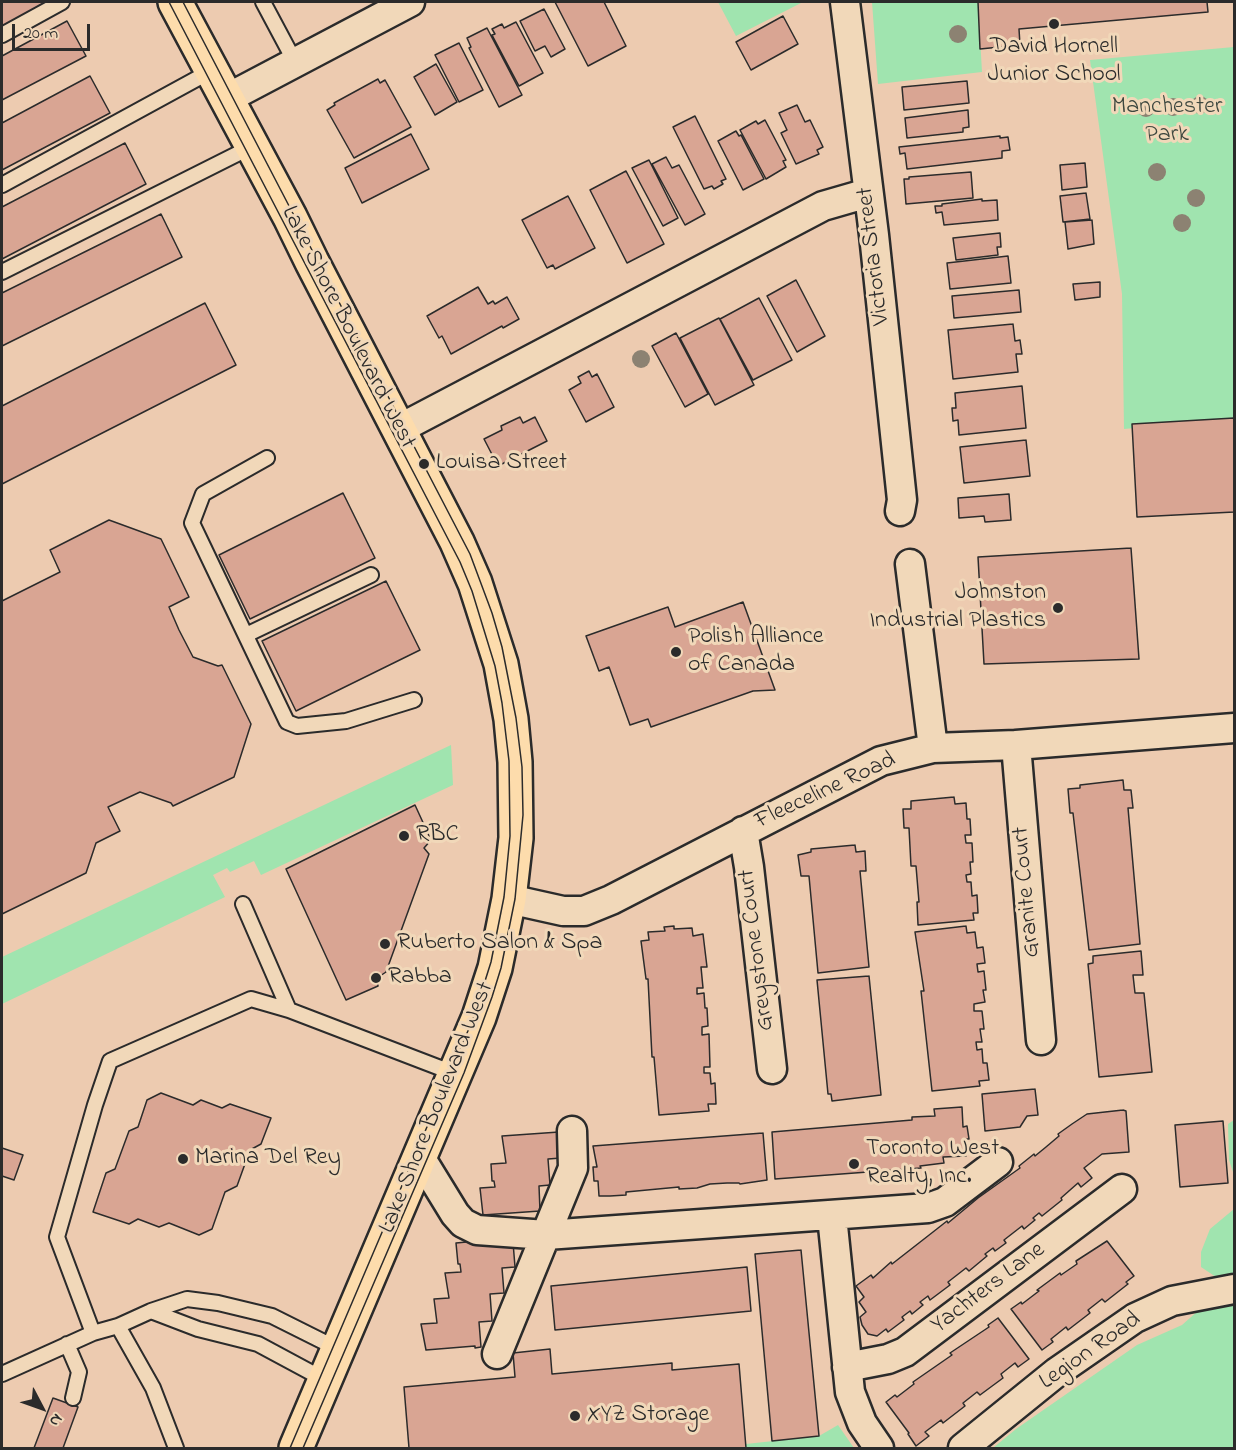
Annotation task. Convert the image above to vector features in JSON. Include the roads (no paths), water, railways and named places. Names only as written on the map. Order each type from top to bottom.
[{"type":"main road","name":"Lake Shore Boulevard West","points":[[175,2],[290,217],[457,542],[475,583],[501,663],[511,719],[515,762],[516,838],[509,899],[495,968],[479,1017],[456,1074],[296,1449]]},
{"type":"street","points":[[219,85],[295,62],[410,2]]},
{"type":"street","name":"Victoria Street","points":[[845,2],[902,500],[900,511]]},
{"type":"street","points":[[399,429],[823,206],[868,193]]},
{"type":"street","points":[[910,564],[933,748]]},
{"type":"street","name":"Fleeceline Road","points":[[509,899],[563,911],[584,911],[611,900],[881,761],[933,748],[1016,745],[1234,728]]},
{"type":"street","name":"Granite Court","points":[[1016,745],[1041,1040]]},
{"type":"street","name":"Greystone Court","points":[[743,831],[772,1069]]},
{"type":"street","points":[[497,1354],[573,1168],[572,1131]]},
{"type":"street","points":[[420,1157],[463,1223],[477,1230],[546,1235],[928,1208],[945,1202],[998,1162]]},
{"type":"street","name":"Yachters Lane","points":[[847,1367],[888,1359],[904,1352],[1122,1189]]},
{"type":"street","points":[[832,1216],[847,1367],[854,1406],[879,1449]]},
{"type":"street","name":"Legion Road","points":[[963,1449],[1058,1372],[1135,1318],[1172,1301],[1234,1289]]},
{"type":"lane","points":[[2,35],[62,2]]},
{"type":"lane","points":[[263,2],[295,62]]},
{"type":"lane","points":[[2,185],[219,85]]},
{"type":"lane","points":[[2,272],[251,147]]},
{"type":"lane","points":[[267,458],[203,494],[192,523],[287,722],[297,726],[346,721],[414,700]]},
{"type":"lane","points":[[246,635],[372,575]]},
{"type":"lane","points":[[243,904],[289,1010]]},
{"type":"lane","points":[[93,1333],[57,1237],[110,1061],[251,999],[289,1010],[456,1074]]},
{"type":"lane","points":[[2,1374],[93,1333],[118,1326],[151,1311],[187,1299],[218,1303],[272,1316],[338,1348]]},
{"type":"lane","points":[[151,1311],[198,1329],[258,1344],[325,1380]]},
{"type":"lane","points":[[118,1326],[153,1388],[176,1448]]},
{"type":"lane","points":[[67,1344],[79,1372],[73,1398]]},
{"type":"tram line","points":[[169,2],[460,562],[472,591],[495,666],[509,761],[510,836],[504,897],[491,962],[473,1019],[290,1448]]},
{"type":"tram line","points":[[183,2],[470,554],[502,647],[516,718],[522,767],[523,815],[515,899],[501,968],[492,997],[464,1073],[303,1448]]},
{"type":"place","name":"David Hornell Junior School","points":[[1054,24]]},
{"type":"place","name":"Louisa Street","points":[[424,464]]},
{"type":"place","name":"Johnston Industrial Plastics","points":[[1058,608]]},
{"type":"place","name":"Polish Alliance of Canada","points":[[676,652]]},
{"type":"place","name":"RBC","points":[[404,836]]},
{"type":"place","name":"Ruberto Salon & Spa","points":[[385,944]]},
{"type":"place","name":"Rabba","points":[[376,978]]},
{"type":"place","name":"Marina Del Rey","points":[[183,1159]]},
{"type":"place","name":"Toronto West Realty, Inc.","points":[[854,1164]]},
{"type":"place","name":"XYZ Storage","points":[[575,1416]]},
{"type":"park label","name":"Manchester Park","points":[[1167,122]]}]
